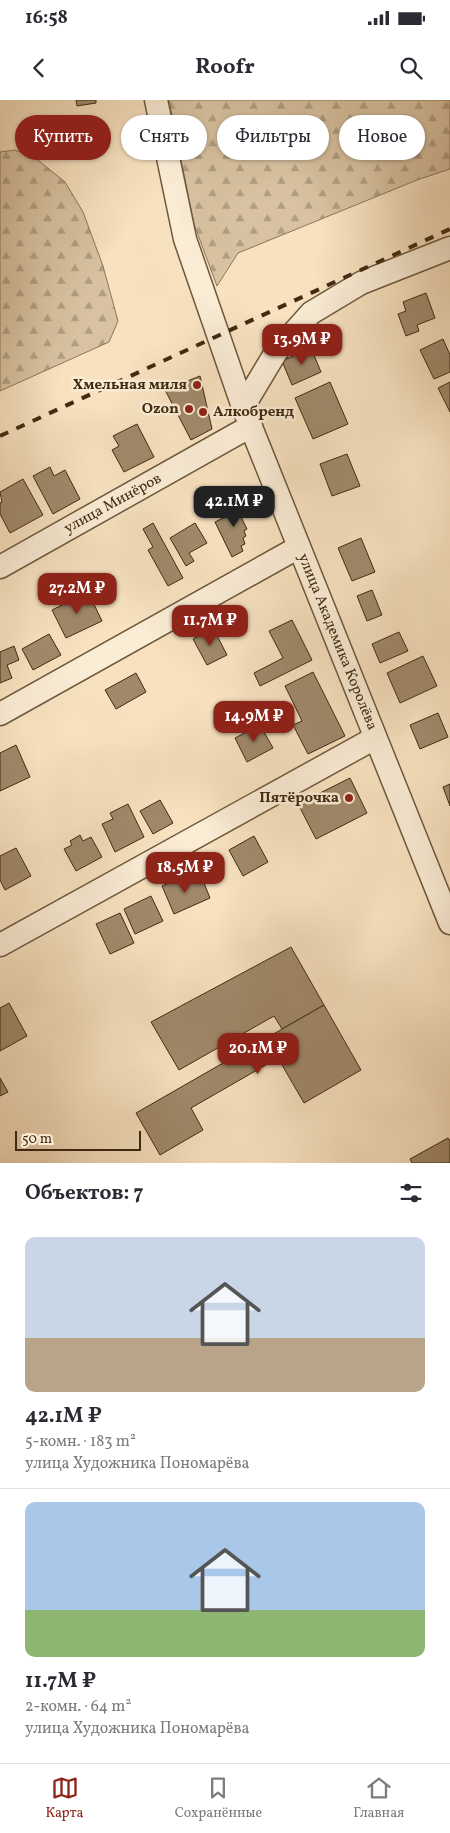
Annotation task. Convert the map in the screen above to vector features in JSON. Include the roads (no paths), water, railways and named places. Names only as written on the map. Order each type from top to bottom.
[{"type":"street","name":"улица Академика Королёва","points":[[156,100],[184,239],[247,417],[450,923]]},
{"type":"street","points":[[247,417],[276,352],[311,313],[362,283],[448,254]]},
{"type":"street","name":"улица Минёров","points":[[0,567],[247,417]]},
{"type":"street","points":[[0,714],[299,547]]},
{"type":"street","points":[[0,945],[375,738]]},
{"type":"railway","points":[[0,436],[450,229]]},
{"type":"place","name":"Хмельная миля","points":[[197,385]]},
{"type":"place","name":"Ozon","points":[[189,409]]},
{"type":"place","name":"Алкобренд","points":[[203,412]]},
{"type":"place","name":"Пятёрочка","points":[[349,798]]}]
